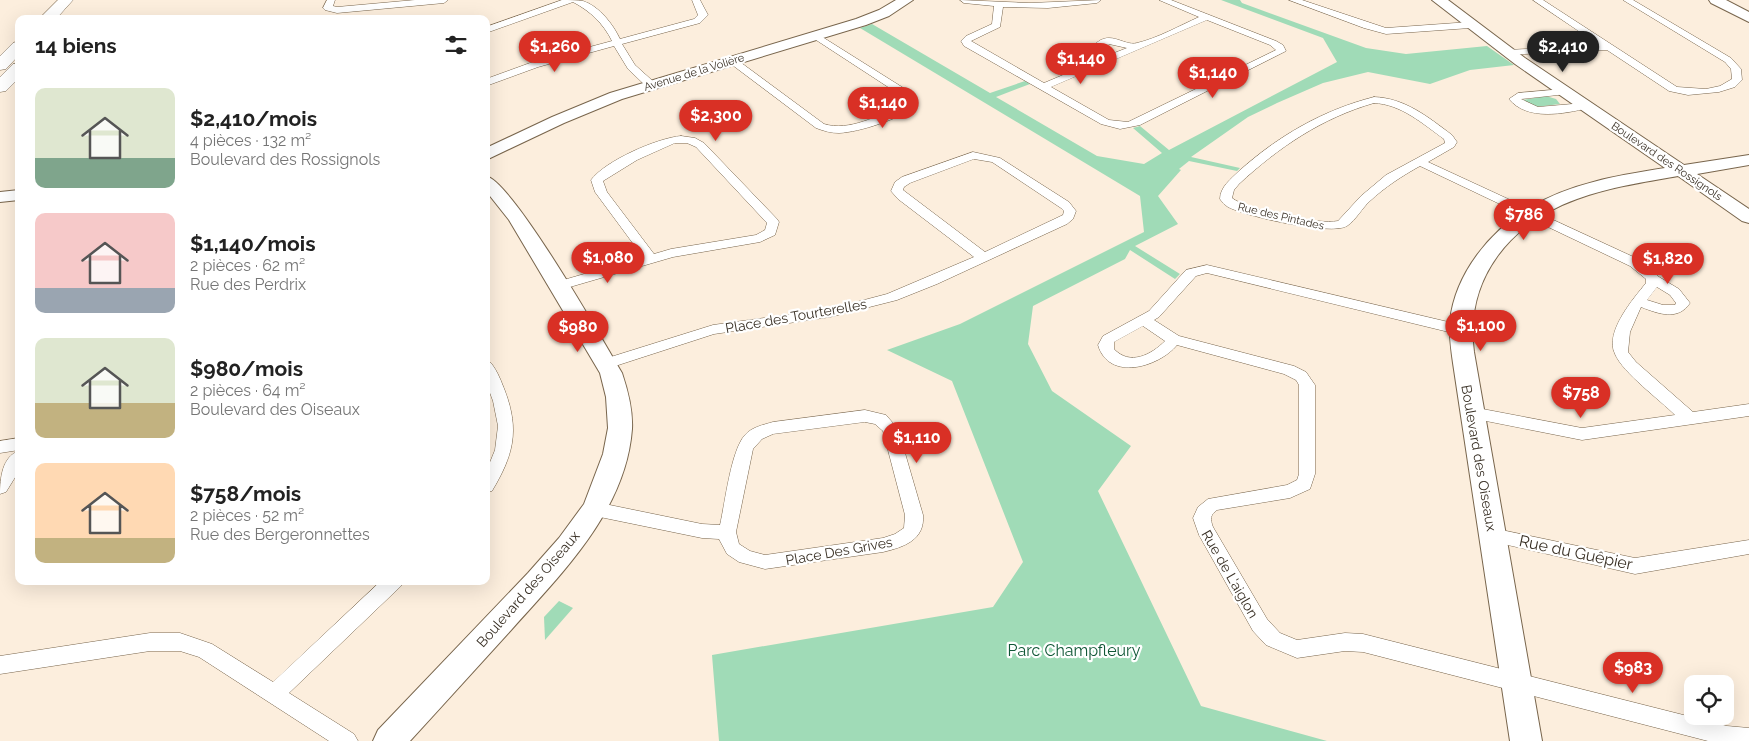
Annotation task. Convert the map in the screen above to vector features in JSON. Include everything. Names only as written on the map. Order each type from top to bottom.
[{"type":"main road","points":[[54,15],[73,3]]},
{"type":"main road","points":[[68,15],[73,3]]},
{"type":"main road","points":[[0,65],[15,50]]},
{"type":"main road","points":[[0,87],[15,72]]},
{"type":"street","points":[[331,0],[328,8],[335,10],[444,0]]},
{"type":"street","points":[[490,29],[573,0],[588,8],[602,19],[611,30],[626,62],[650,85]]},
{"type":"street","points":[[490,82],[534,66],[700,20],[703,15],[696,0]]},
{"type":"street","name":"Avenue de la Volière","points":[[490,153],[568,115],[650,85],[875,17],[906,0]]},
{"type":"street","points":[[964,0],[999,4],[1069,3],[1097,0]]},
{"type":"street","points":[[999,4],[997,25],[968,38],[966,43],[1108,123],[1127,126],[1144,119],[1280,52],[1281,48],[1275,44],[1163,0]]},
{"type":"street","points":[[1293,0],[1382,30],[1397,31],[1470,25]]},
{"type":"street","name":"Boulevard des Rossignols","points":[[1439,0],[1470,25],[1563,92],[1749,217]]},
{"type":"street","points":[[1537,0],[1668,86],[1679,91],[1691,93],[1709,91],[1730,86],[1738,78],[1736,69],[1728,60],[1627,0]]},
{"type":"street","points":[[1716,0],[1749,18]]},
{"type":"street","points":[[1730,0],[1749,10]]},
{"type":"street","points":[[1044,87],[1207,17]]},
{"type":"street","points":[[732,61],[827,129],[848,128],[912,104],[909,96],[816,36]]},
{"type":"street","points":[[1110,59],[1097,52],[1098,46],[1105,42],[1116,42],[1136,48]]},
{"type":"street","points":[[1508,53],[1608,47]]},
{"type":"street","points":[[1563,92],[1518,96],[1514,99],[1526,108],[1534,110],[1584,106]]},
{"type":"street","name":"Rue des Pintades","points":[[1374,100],[1386,100],[1398,104],[1449,139],[1451,142],[1449,146],[1418,162],[1378,188],[1344,222],[1337,226],[1322,226],[1242,208],[1232,204],[1225,197],[1226,192],[1246,171],[1284,141],[1322,120],[1374,100]]},
{"type":"street","points":[[558,286],[651,258],[760,238],[771,232],[773,222],[700,145],[689,140],[670,140],[610,170],[597,180],[601,192],[651,258]]},
{"type":"street","name":"Place des Tourterelles","points":[[606,364],[713,330],[830,313],[874,302],[918,287],[1063,221],[1070,215],[1069,209],[996,160],[980,155],[964,157],[906,180],[897,189],[899,195],[983,257]]},
{"type":"street","name":"Boulevard des Oiseaux","points":[[1526,741],[1472,413],[1461,330],[1465,300],[1477,271],[1496,244],[1513,228],[1546,206],[1588,189],[1633,179],[1749,160]]},
{"type":"street","points":[[1418,162],[1639,265],[1654,280],[1669,288],[1683,303],[1677,309],[1663,309],[1638,301]]},
{"type":"street","name":"Boulevard des Oiseaux","points":[[389,741],[538,581],[573,540],[595,509],[612,466],[620,428],[618,397],[606,364],[518,219],[502,196],[490,185]]},
{"type":"street","points":[[0,192],[15,190]]},
{"type":"street","points":[[0,198],[15,196]]},
{"type":"street","points":[[1174,339],[1167,347],[1136,364],[1119,361],[1108,352],[1105,345],[1108,339],[1159,310],[1191,273],[1200,269],[1211,269],[1461,330]]},
{"type":"street","points":[[1654,280],[1625,321],[1620,351],[1631,366],[1690,419]]},
{"type":"street","name":"Rue de L'aiglon","points":[[1144,320],[1163,334],[1174,339],[1289,370],[1301,376],[1307,385],[1308,474],[1304,484],[1290,491],[1214,504],[1207,508],[1202,518],[1205,530],[1267,635],[1284,646],[1297,649],[1357,642],[1516,682]]},
{"type":"street","points":[[490,375],[504,404],[507,427],[500,460],[490,479]]},
{"type":"street","points":[[1472,413],[1576,434],[1597,434],[1749,410]]},
{"type":"street","name":"Place Des Grives","points":[[865,416],[876,418],[887,425],[914,515],[915,525],[906,537],[883,545],[765,562],[746,557],[734,549],[728,541],[727,532],[745,449],[749,440],[756,434],[773,428],[865,416]]},
{"type":"street","points":[[0,447],[15,445]]},
{"type":"street","points":[[0,487],[15,463]]},
{"type":"street","points":[[595,509],[702,531],[727,532]]},
{"type":"street","name":"Rue du Guêpier","points":[[1492,535],[1634,566],[1749,547]]},
{"type":"street","points":[[274,694],[390,585]]},
{"type":"street","points":[[0,665],[141,643],[173,641],[194,645],[205,650],[347,741]]},
{"type":"street","points":[[1516,682],[1727,736],[1749,738]]},
{"type":"green space","name":"Parc Champfleury","points":[[1221,0],[1240,0],[1242,3],[1366,48],[1406,54],[1487,46],[1514,65],[1470,70],[1430,84],[1368,72],[1323,83],[1248,117],[1191,157],[1240,168],[1237,171],[1189,161],[1179,169],[1181,170],[1158,196],[1178,224],[1135,246],[1180,274],[1175,279],[1130,250],[1125,259],[1033,306],[1028,344],[1052,391],[1131,446],[1098,491],[1201,706],[1327,741],[719,741],[712,655],[993,607],[1023,562],[952,381],[887,350],[960,324],[1144,232],[1140,196],[860,28],[872,24],[990,93],[1025,81],[1030,84],[996,97],[1097,156],[1144,164],[1162,153],[1133,128],[1140,126],[1169,150],[1337,62],[1323,38]]},
{"type":"green space","points":[[1546,96],[1556,99],[1560,104],[1536,107],[1522,100]]},
{"type":"green space","points":[[559,601],[573,608],[545,640],[544,617]]}]
